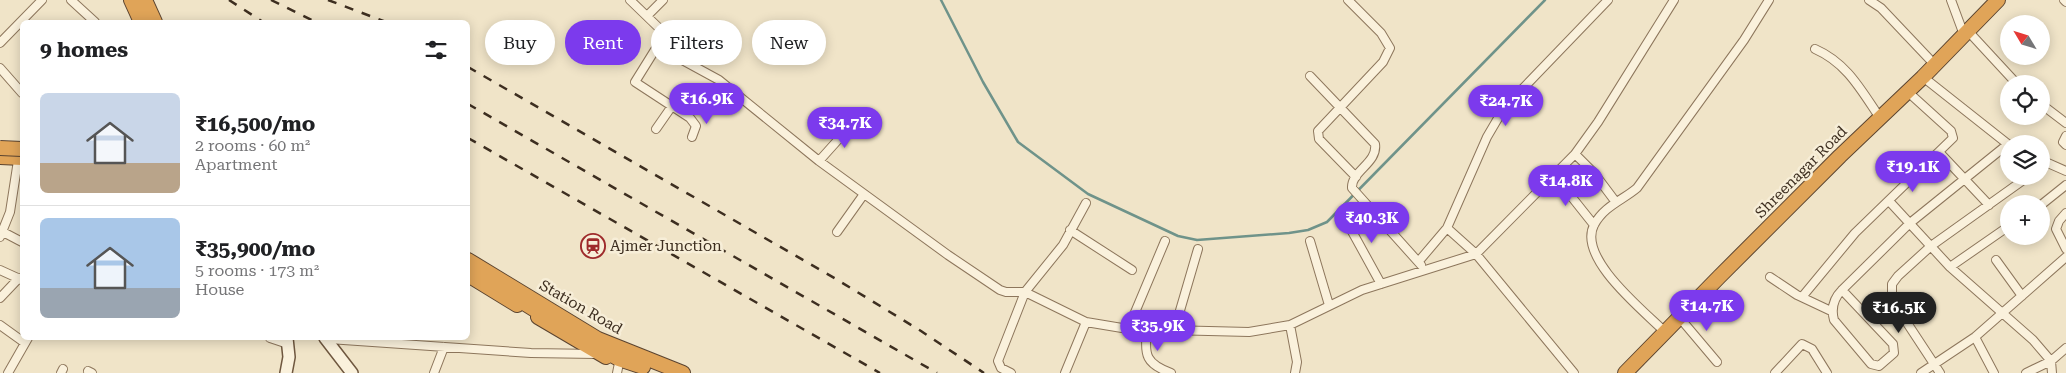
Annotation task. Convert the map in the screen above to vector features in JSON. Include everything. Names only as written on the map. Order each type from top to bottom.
[{"type":"highway","points":[[131,0],[140,20]]},
{"type":"highway","points":[[139,0],[148,20]]},
{"type":"highway","points":[[145,0],[154,20]]},
{"type":"highway","name":"Shreenagar Road","points":[[1627,371],[1833,162],[1924,77],[1998,0]]},
{"type":"highway","points":[[0,144],[20,150]]},
{"type":"highway","points":[[0,148],[20,151]]},
{"type":"highway","points":[[0,155],[20,151]]},
{"type":"highway","name":"Station Road","points":[[470,261],[598,339],[683,373]]},
{"type":"highway","points":[[470,265],[610,350],[672,373]]},
{"type":"highway","points":[[470,270],[618,359],[660,373]]},
{"type":"highway","name":"Station Road","points":[[470,276],[601,354],[618,368],[648,373]]},
{"type":"street","points":[[22,20],[42,0]]},
{"type":"street","points":[[71,0],[93,20]]},
{"type":"street","points":[[630,0],[651,20]]},
{"type":"street","points":[[648,15],[662,0]]},
{"type":"street","points":[[1348,0],[1382,33],[1390,48],[1383,62],[1322,126],[1318,136],[1356,177]]},
{"type":"street","points":[[1419,261],[1447,228],[1487,137],[1504,108],[1608,0]]},
{"type":"street","points":[[692,65],[719,80],[819,161],[1000,290],[1006,292],[1025,292],[1086,322],[1147,331],[1250,332],[1290,325],[1329,305],[1381,284],[1476,254],[1575,154],[1598,122],[1674,0]]},
{"type":"street","points":[[1665,332],[1618,286],[1604,268],[1592,248],[1594,225],[1615,201],[1637,188],[1744,40],[1769,0]]},
{"type":"street","points":[[1869,0],[1881,8],[1935,65]]},
{"type":"street","points":[[1951,0],[1966,33],[2008,75]]},
{"type":"street","points":[[0,43],[20,23]]},
{"type":"street","points":[[1815,49],[1830,55],[1847,70],[1880,118]]},
{"type":"street","points":[[651,56],[635,82],[694,122],[696,126],[692,137]]},
{"type":"street","points":[[0,68],[20,91]]},
{"type":"street","points":[[1310,76],[1341,106],[1375,144],[1375,155],[1351,184],[1352,188],[1425,269]]},
{"type":"street","points":[[1924,77],[2000,138]]},
{"type":"street","points":[[1802,297],[1855,233],[1951,140],[1953,134],[1908,92]]},
{"type":"street","points":[[656,129],[672,106]]},
{"type":"street","points":[[2050,111],[2066,123]]},
{"type":"street","points":[[819,161],[854,122]]},
{"type":"street","points":[[2066,136],[2063,142],[2066,146]]},
{"type":"street","points":[[1842,290],[1893,344],[1894,353],[1879,366],[1871,364],[1834,320],[1832,311],[1838,294],[1842,290],[1910,223],[2000,151]]},
{"type":"street","points":[[1939,152],[1989,205]]},
{"type":"street","points":[[1575,154],[1594,173],[1615,201]]},
{"type":"street","points":[[20,161],[10,212],[1,235],[20,241]]},
{"type":"street","points":[[2050,165],[2066,171]]},
{"type":"street","points":[[1555,176],[1594,225]]},
{"type":"street","points":[[2050,197],[2066,184]]},
{"type":"street","points":[[1940,373],[1892,300],[1890,291],[1898,276],[1932,246],[2017,185]]},
{"type":"street","points":[[837,232],[864,194]]},
{"type":"street","points":[[1889,201],[1950,267],[2033,340],[2051,361],[2052,373]]},
{"type":"street","points":[[1011,373],[1001,368],[998,362],[1025,292],[1062,245],[1086,203]]},
{"type":"street","points":[[2066,214],[2056,225],[2066,246]]},
{"type":"street","points":[[1343,215],[1381,284]]},
{"type":"street","points":[[1447,228],[1476,254],[1574,373]]},
{"type":"street","points":[[1070,230],[1132,270]]},
{"type":"street","points":[[1950,267],[2000,232]]},
{"type":"street","points":[[1128,329],[1165,241]]},
{"type":"street","points":[[1310,241],[1329,305]]},
{"type":"street","points":[[1174,331],[1198,249]]},
{"type":"street","points":[[1921,373],[1933,363],[1975,337],[2066,257]]},
{"type":"street","points":[[1996,260],[2022,296]]},
{"type":"street","points":[[0,270],[20,279],[0,298]]},
{"type":"street","points":[[1770,277],[1802,297],[1832,311]]},
{"type":"street","points":[[1679,318],[1718,362]]},
{"type":"street","points":[[1065,373],[1086,322]]},
{"type":"street","points":[[0,325],[20,337]]},
{"type":"street","points":[[1290,325],[1297,362],[1295,373]]},
{"type":"street","points":[[1147,331],[1145,349],[1151,363],[1160,371],[1171,373]]},
{"type":"street","points":[[1975,337],[1994,373]]},
{"type":"street","points":[[8,373],[26,340]]},
{"type":"street","points":[[328,340],[352,373]]},
{"type":"street","points":[[378,340],[531,353],[601,354]]},
{"type":"street","points":[[286,373],[289,357],[287,341]]},
{"type":"street","points":[[1774,373],[1802,344],[1812,349],[1827,373]]},
{"type":"street","points":[[434,373],[444,347]]},
{"type":"street","points":[[2026,373],[2051,361],[2066,348]]},
{"type":"waterway","points":[[941,0],[983,82],[1018,142],[1088,194],[1178,236],[1197,240],[1289,233],[1308,230],[1327,222],[1545,0]]},
{"type":"railway","points":[[229,0],[260,20]]},
{"type":"railway","points":[[271,0],[312,20]]},
{"type":"railway","points":[[328,0],[381,20]]},
{"type":"railway","points":[[470,68],[836,279],[921,331],[984,373]]},
{"type":"railway","points":[[470,105],[937,373]]},
{"type":"railway","points":[[470,139],[880,373]]},
{"type":"place","name":"Ajmer Junction","points":[[593,246]]}]
